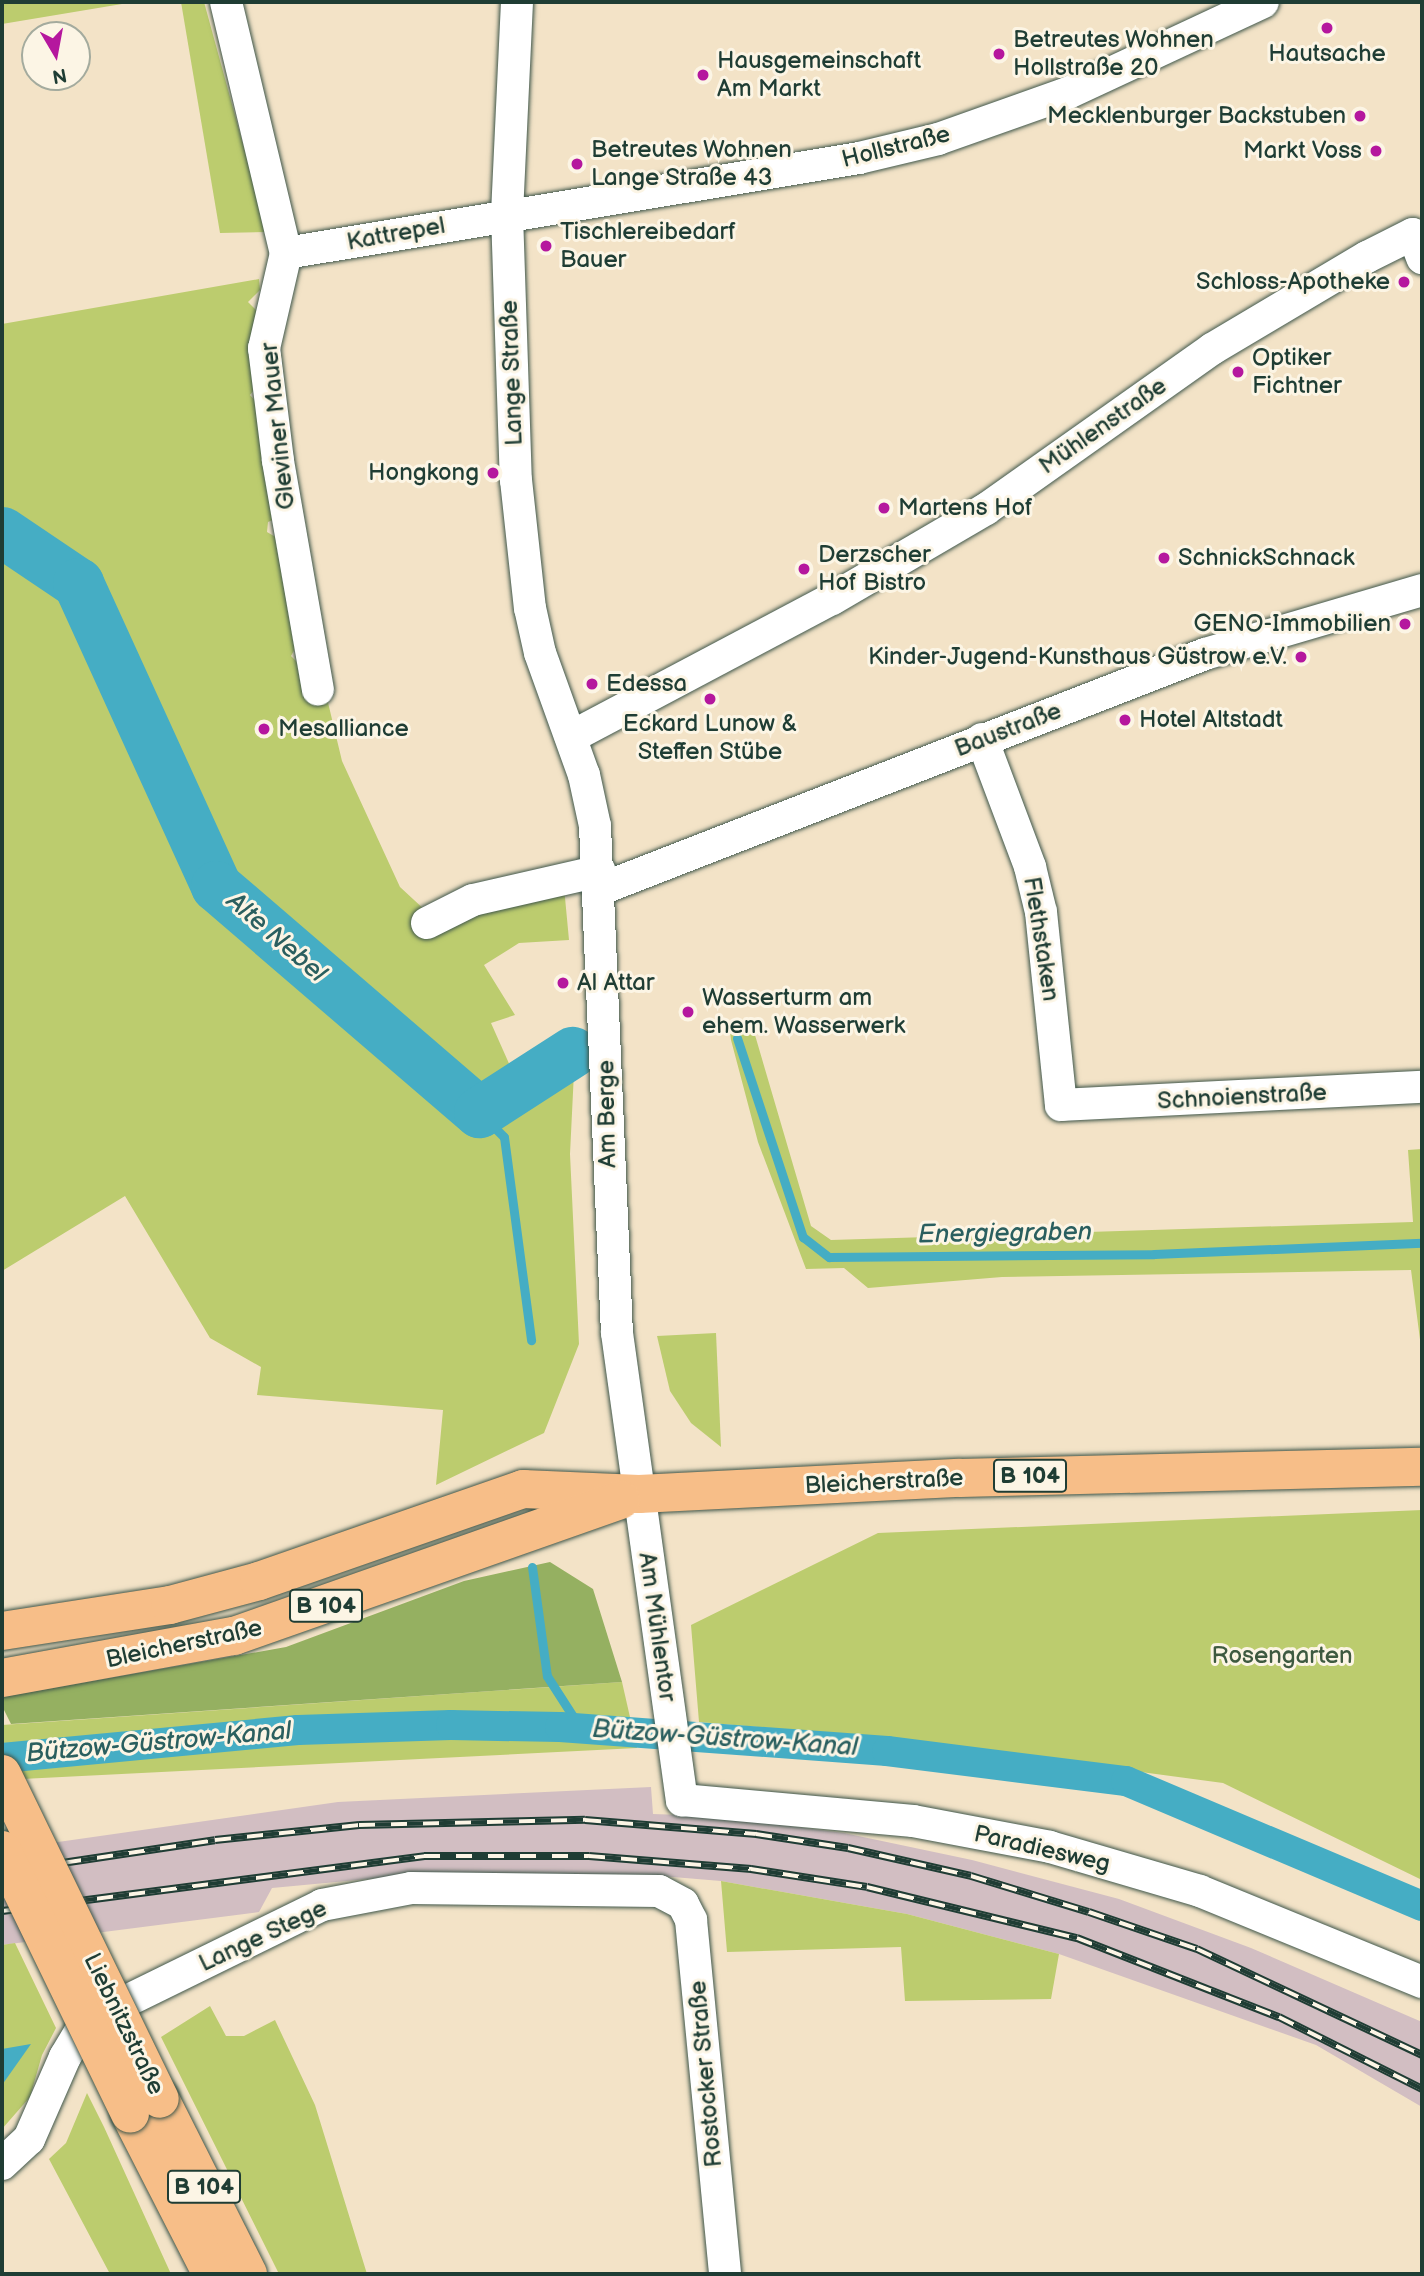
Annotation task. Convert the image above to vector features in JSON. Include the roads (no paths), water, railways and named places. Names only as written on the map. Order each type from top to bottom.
[{"type":"main road","name":"Bleicherstraße","points":[[2,1631],[170,1605],[260,1581],[523,1489],[639,1494],[960,1478],[1422,1467]]},
{"type":"main road","name":"Bleicherstraße","points":[[2,1678],[234,1636],[639,1494]]},
{"type":"main road","name":"Liebnitzstraße","points":[[2,1774],[145,2107],[212,2274]]},
{"type":"main road","name":"Liebnitzstraße","points":[[2,1850],[145,2107],[248,2274]]},
{"type":"street","name":"Gleviner Mauer","points":[[226,2],[286,253],[264,348],[278,461],[318,690]]},
{"type":"street","name":"Lange Straße","points":[[517,2],[507,214],[516,480],[530,608],[540,653],[571,737]]},
{"type":"street","name":"Hollstraße","points":[[507,214],[859,158],[938,139],[1068,93],[1263,2]]},
{"type":"street","name":"Kattrepel","points":[[286,253],[507,214]]},
{"type":"street","name":"Mühlenstraße","points":[[571,737],[832,599],[986,509],[1212,349],[1418,246]]},
{"type":"street","name":"Baustraße","points":[[427,923],[473,900],[600,880],[1205,654],[1422,590]]},
{"type":"street","name":"Am Berge","points":[[571,737],[596,826],[600,880],[607,1169],[616,1306],[639,1494]]},
{"type":"street","name":"Flethstaken","points":[[982,739],[1030,867],[1041,912],[1061,1105]]},
{"type":"street","name":"Schnoienstraße","points":[[1061,1105],[1422,1087]]},
{"type":"street","name":"Am Mühlentor","points":[[639,1494],[676,1760]]},
{"type":"street","name":"Paradiesweg","points":[[676,1760],[682,1800],[913,1821],[1050,1847],[1200,1891],[1422,1982]]},
{"type":"street","name":"Lange Stege","points":[[2,2164],[29,2139],[65,2057],[79,2034],[108,2010],[322,1905],[411,1888],[659,1891]]},
{"type":"street","name":"Rostocker Straße","points":[[659,1891],[683,1904],[691,1920],[725,2274]]},
{"type":"water","points":[[31,2044],[2,2085],[2,2049]]},
{"type":"waterway","name":"Alte Nebel","points":[[2,532],[78,583],[216,886],[479,1112],[572,1052]]},
{"type":"waterway","name":"Energiegraben","points":[[737,1038],[803,1237],[829,1257],[1154,1254],[1422,1243]]},
{"type":"waterway","points":[[479,1112],[504,1137],[531,1340]]},
{"type":"waterway","points":[[532,1567],[547,1676],[581,1729]]},
{"type":"waterway","name":"Bützow-Güstrow-Kanal","points":[[2,1758],[298,1730],[451,1725],[560,1727],[887,1751],[1126,1781],[1422,1906]]},
{"type":"railway","points":[[2,1872],[215,1840],[359,1825],[585,1820],[756,1834],[848,1848],[971,1876],[1089,1912],[1197,1949],[1422,2055]]},
{"type":"railway","points":[[2,1911],[424,1856],[589,1856],[751,1869],[867,1887],[1077,1938],[1279,2017],[1422,2089]]},
{"type":"place","name":"Hautsache","points":[[1327,28]]},
{"type":"place","name":"Betreutes Wohnen Hollstraße 20","points":[[999,54]]},
{"type":"place","name":"Hausgemeinschaft Am Markt","points":[[703,75]]},
{"type":"place","name":"Mecklenburger Backstuben","points":[[1360,116]]},
{"type":"place","name":"Markt Voss","points":[[1376,151]]},
{"type":"place","name":"Betreutes Wohnen Lange Straße 43","points":[[577,164]]},
{"type":"place","name":"Tischlereibedarf Bauer","points":[[546,246]]},
{"type":"place","name":"Schloss-Apotheke","points":[[1404,282]]},
{"type":"place","name":"Optiker Fichtner","points":[[1238,372]]},
{"type":"place","name":"Hongkong","points":[[493,473]]},
{"type":"place","name":"Martens Hof","points":[[884,508]]},
{"type":"place","name":"SchnickSchnack","points":[[1164,558]]},
{"type":"place","name":"Derzscher Hof Bistro","points":[[804,569]]},
{"type":"place","name":"GENO-Immobilien","points":[[1405,624]]},
{"type":"place","name":"Kinder-Jugend-Kunsthaus Güstrow e.V.","points":[[1301,657]]},
{"type":"place","name":"Edessa","points":[[592,684]]},
{"type":"place","name":"Eckard Lunow & Steffen Stübe","points":[[710,699]]},
{"type":"place","name":"Hotel Altstadt","points":[[1125,720]]},
{"type":"place","name":"Mesalliance","points":[[264,729]]},
{"type":"place","name":"Al Attar","points":[[563,983]]},
{"type":"place","name":"Wasserturm am ehem. Wasserwerk","points":[[688,1012]]},
{"type":"park label","name":"Rosengarten","points":[[1282,1656]]}]
